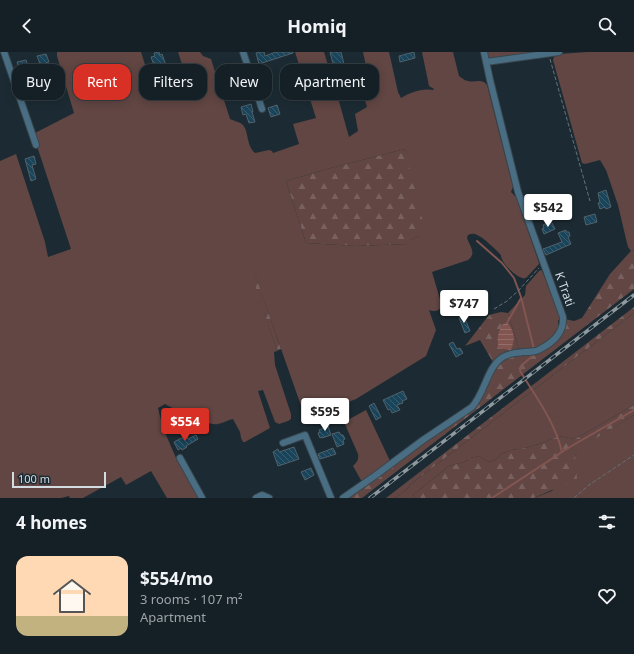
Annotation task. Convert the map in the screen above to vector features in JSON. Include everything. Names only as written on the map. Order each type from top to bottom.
[{"type":"street","points":[[0,53],[4,52],[36,145]]},
{"type":"street","points":[[243,52],[262,109]]},
{"type":"street","name":"K Trati","points":[[343,498],[423,440],[472,407],[478,401],[496,362],[508,355],[519,352],[537,351],[550,344],[556,338],[563,326],[563,317],[518,192],[484,52]]},
{"type":"street","points":[[486,62],[559,52]]},
{"type":"street","points":[[283,443],[305,435],[331,498]]},
{"type":"street","points":[[180,458],[202,498]]},
{"type":"street","points":[[256,498],[262,495],[269,498]]},
{"type":"path","points":[[548,53],[590,201]]},
{"type":"path","points":[[494,309],[507,301],[518,291],[543,263]]},
{"type":"path","points":[[574,498],[589,485],[634,455]]},
{"type":"green space","points":[[57,52],[141,52],[145,64],[139,64],[139,100],[207,100],[207,64],[182,64],[178,52],[200,52],[203,56],[211,59],[215,72],[215,100],[224,100],[230,119],[243,125],[250,146],[255,153],[269,150],[273,153],[299,144],[293,124],[316,118],[310,100],[338,100],[349,137],[358,131],[355,114],[367,107],[365,100],[379,100],[379,64],[366,64],[363,52],[389,52],[398,92],[401,98],[417,91],[434,89],[429,86],[422,52],[453,52],[459,76],[467,81],[481,81],[487,85],[513,187],[511,192],[516,197],[539,264],[527,277],[522,278],[510,270],[500,254],[485,240],[475,234],[468,235],[467,238],[472,252],[471,257],[468,260],[432,272],[442,306],[437,311],[429,310],[436,330],[426,356],[356,399],[305,417],[254,272],[251,271],[277,351],[274,352],[275,365],[291,414],[291,419],[279,424],[275,422],[263,390],[258,391],[270,428],[243,442],[240,432],[233,419],[218,424],[206,423],[165,404],[158,408],[163,428],[176,458],[199,498],[167,498],[151,471],[126,485],[121,477],[83,498],[70,498],[69,496],[61,498],[0,498],[0,161],[16,154],[45,242],[48,257],[71,249],[33,134],[74,113],[65,83],[65,64],[59,64]],"holes":[[[405,149],[419,236],[408,241],[407,244],[356,246],[306,243],[286,181]]]},
{"type":"green space","points":[[295,52],[324,52],[328,64],[299,64]]},
{"type":"green space","points":[[486,52],[538,52],[491,60],[487,58]]},
{"type":"green space","points":[[587,52],[634,52],[634,250],[631,251],[628,247],[618,205],[606,170],[600,160],[585,164],[582,163],[553,60],[554,57],[560,54]]},
{"type":"green space","points":[[405,149],[425,230],[423,233],[407,244],[356,246],[306,243],[286,181]]},
{"type":"green space","points":[[634,250],[634,289],[362,498],[346,498],[372,481],[425,440],[471,410],[494,370],[507,357],[546,349],[565,319],[574,321],[582,318],[610,274],[631,251]]},
{"type":"green space","points":[[541,270],[557,308],[560,318],[558,321],[559,328],[547,342],[542,345],[519,350],[508,313],[525,295],[526,286]]},
{"type":"green space","points":[[250,271],[254,271],[281,349],[277,351]]},
{"type":"green space","points":[[634,307],[634,313],[411,484],[407,489],[395,498],[386,498]]},
{"type":"green space","points":[[501,312],[508,313],[519,350],[504,353],[493,362],[480,340],[465,346],[489,315]]},
{"type":"green space","points":[[634,313],[634,405],[575,439],[559,436],[525,448],[511,450],[501,454],[491,462],[479,456],[470,458],[464,462],[449,466],[413,495],[415,498],[395,498],[411,484]]},
{"type":"green space","points":[[634,405],[634,415],[580,448],[575,455],[577,479],[534,498],[415,498],[413,495],[449,466],[479,456],[491,462],[501,454],[511,450],[525,448],[559,436],[575,439]]},
{"type":"green space","points":[[366,410],[390,461],[362,482],[353,466],[357,461],[358,454],[344,422]]},
{"type":"green space","points":[[634,415],[634,498],[534,498],[552,491],[580,447]]},
{"type":"shaded area","points":[[507,323],[512,329],[514,336],[511,350],[499,348],[498,345],[500,330],[503,324]]},
{"type":"building","points":[[159,52],[160,55],[162,54],[166,64],[153,64],[151,57],[155,56],[154,53]]},
{"type":"building","points":[[264,52],[265,56],[276,52],[293,52],[259,64],[256,53]]},
{"type":"building","points":[[330,52],[341,52],[344,64],[333,64]]},
{"type":"building","points":[[414,52],[415,58],[400,62],[399,56]]},
{"type":"building","points":[[46,54],[49,62],[46,63],[47,64],[40,64],[37,56]]},
{"type":"building","points":[[26,60],[27,64],[18,64],[17,62]]},
{"type":"building","points":[[251,104],[255,122],[249,123],[246,114],[243,115],[241,107]]},
{"type":"building","points":[[277,105],[280,114],[271,117],[268,108]]},
{"type":"building","points":[[34,156],[36,164],[32,165],[36,179],[31,181],[25,159]]},
{"type":"building","points":[[606,190],[611,207],[600,209],[598,203],[600,203],[598,193]]},
{"type":"building","points":[[595,214],[597,222],[586,225],[584,217]]},
{"type":"building","points":[[551,221],[555,229],[544,234],[542,229],[544,228],[543,225]]},
{"type":"building","points":[[566,230],[566,232],[569,232],[570,236],[568,237],[571,244],[546,255],[543,249],[562,242],[558,233]]},
{"type":"building","points":[[475,294],[483,309],[476,313],[473,308],[470,310],[466,302],[469,301],[468,298]]},
{"type":"building","points":[[464,316],[470,331],[465,333],[459,318]]},
{"type":"building","points":[[453,342],[457,349],[460,348],[463,353],[456,357],[449,344]]},
{"type":"building","points":[[403,391],[407,399],[402,401],[403,403],[397,405],[400,410],[392,413],[390,409],[388,410],[383,400]]},
{"type":"building","points":[[374,403],[381,417],[376,420],[369,406]]},
{"type":"building","points":[[328,426],[331,435],[320,438],[318,433],[320,432],[319,430]]},
{"type":"building","points":[[339,432],[345,439],[343,440],[344,444],[337,447],[332,434]]},
{"type":"building","points":[[187,435],[188,439],[196,435],[198,439],[182,450],[181,448],[178,450],[174,442]]},
{"type":"building","points":[[294,447],[299,459],[278,466],[273,452],[278,449],[279,452]]},
{"type":"building","points":[[333,448],[336,454],[320,459],[318,454]]},
{"type":"building","points":[[311,468],[314,475],[305,480],[301,472]]},
{"type":"waterway","points":[[477,241],[502,263],[514,278],[521,297],[534,349]]},
{"type":"waterway","points":[[507,323],[521,298]]},
{"type":"waterway","points":[[536,353],[522,365],[520,371],[550,420],[562,452]]},
{"type":"waterway","points":[[492,498],[568,448],[634,410]]},
{"type":"railway","points":[[370,498],[634,295]]}]
